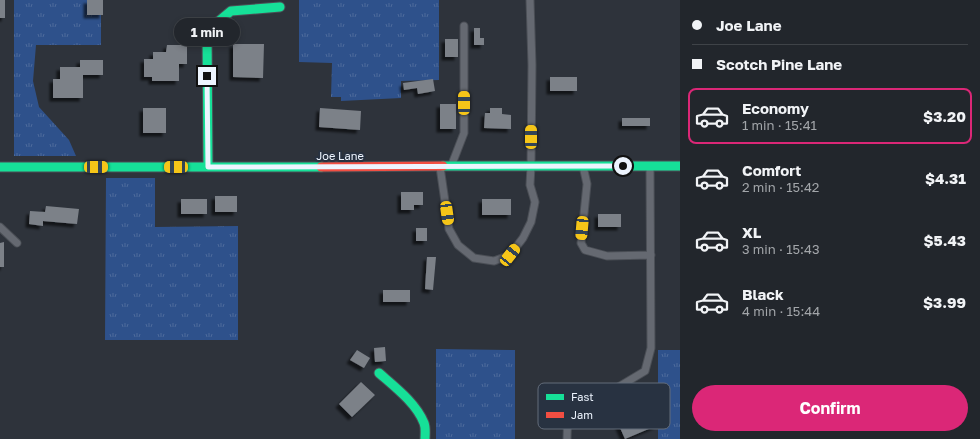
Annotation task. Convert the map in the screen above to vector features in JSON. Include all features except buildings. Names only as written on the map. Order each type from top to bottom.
[{"type":"street","points":[[208,167],[207,31],[231,11],[280,7]]},
{"type":"street","name":"Joe Lane","points":[[0,167],[680,166]]},
{"type":"street","points":[[379,373],[416,410],[424,424],[425,439]]},
{"type":"lane","points":[[440,166],[449,229],[458,245],[474,258],[494,261],[510,255],[524,238],[531,222],[535,202],[530,185],[530,0]]},
{"type":"lane","points":[[451,166],[464,133],[464,26]]},
{"type":"lane","points":[[583,166],[587,184],[581,243],[585,250],[607,256],[650,254]]},
{"type":"lane","points":[[625,383],[645,371],[651,348],[650,166]]},
{"type":"lane","points":[[0,227],[17,243]]},
{"type":"lane","points":[[567,429],[567,439]]},
{"type":"green space","points":[[14,0],[101,0],[101,45],[36,45],[33,81],[39,107],[69,140],[76,156],[14,156]]},
{"type":"green space","points":[[299,0],[439,0],[439,80],[401,81],[401,98],[341,101],[341,97],[331,97],[332,63],[299,62]]},
{"type":"green space","points":[[106,178],[155,178],[155,227],[238,226],[238,340],[105,340]]},
{"type":"green space","points":[[436,349],[515,350],[515,439],[436,439]]},
{"type":"green space","points":[[658,350],[680,350],[680,439],[658,439],[658,429],[670,429],[670,383],[658,383]]},
{"type":"traffic: fast","points":[[208,167],[207,31],[231,11],[280,7]]},
{"type":"traffic: fast","points":[[443,166],[680,166]]},
{"type":"traffic: fast","points":[[0,167],[321,167]]},
{"type":"traffic: fast","points":[[379,373],[416,409],[425,425],[425,439]]},
{"type":"traffic: jam","points":[[321,167],[443,166]]},
{"type":"route","points":[[207,76],[208,167],[623,166]]}]
